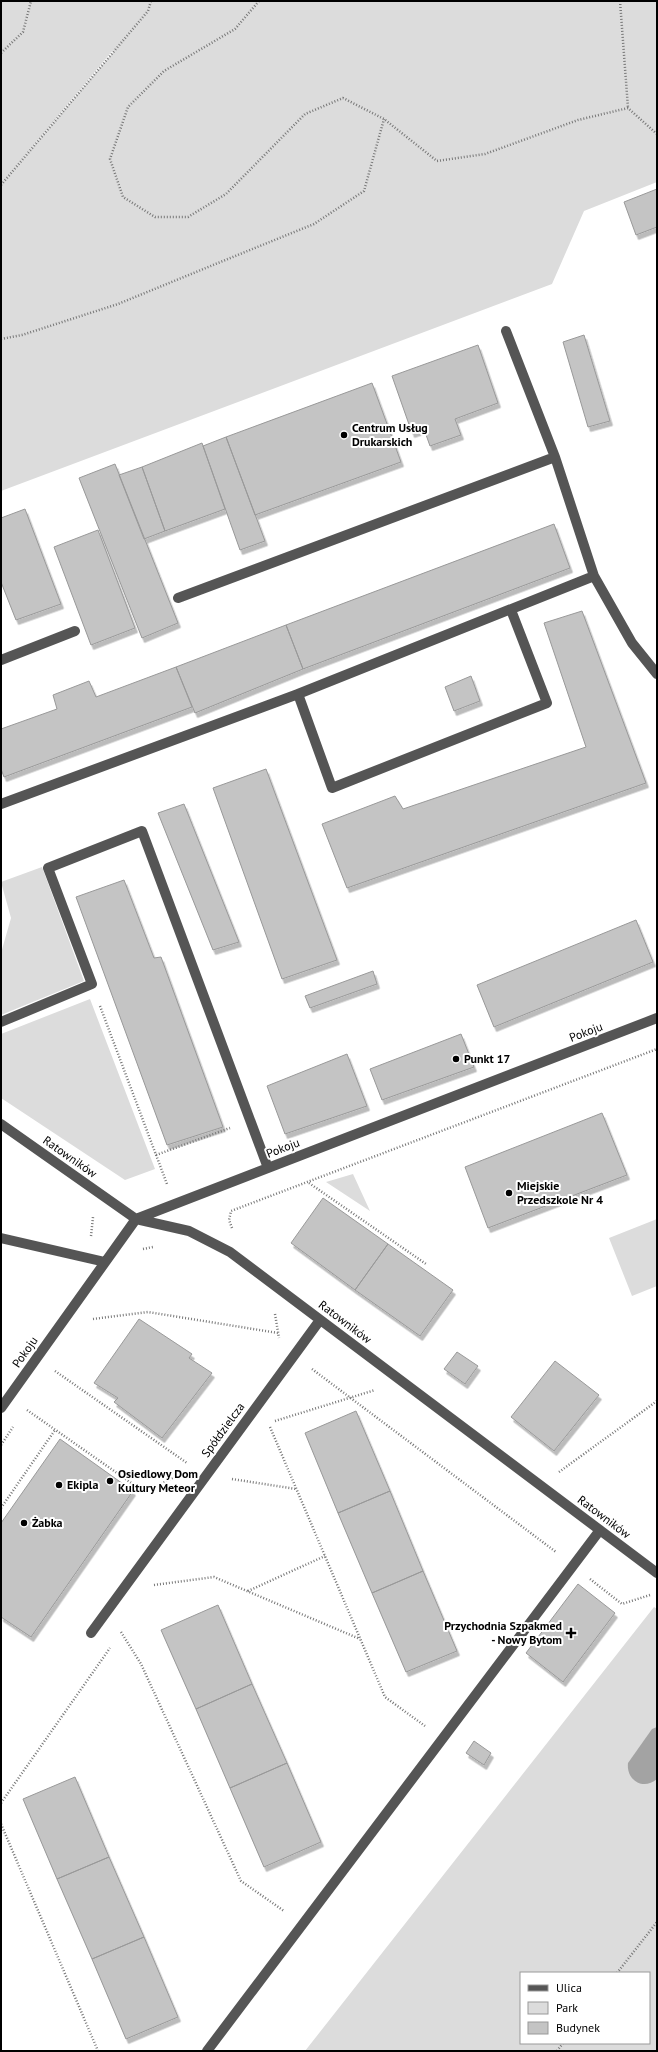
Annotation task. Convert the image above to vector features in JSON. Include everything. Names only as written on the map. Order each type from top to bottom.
[{"type":"street","points":[[506,331],[555,457],[594,576],[632,643],[657,674]]},
{"type":"street","points":[[178,598],[555,457]]},
{"type":"street","points":[[1,804],[298,694],[594,576]]},
{"type":"street","points":[[298,694],[332,788],[548,703],[511,610]]},
{"type":"street","points":[[1,660],[75,631]]},
{"type":"street","points":[[1,1022],[92,984],[48,868],[142,831],[252,1120],[268,1168]]},
{"type":"street","name":"Pokoju","points":[[1,1408],[136,1219],[657,1018]]},
{"type":"street","name":"Ratowników","points":[[1,1124],[136,1219],[189,1231],[230,1252],[657,1573]]},
{"type":"street","points":[[1,1238],[104,1262]]},
{"type":"street","name":"Spółdzielcza","points":[[91,1633],[320,1320]]},
{"type":"street","points":[[206,2051],[600,1530]]},
{"type":"path","points":[[1,52],[23,32],[30,1]]},
{"type":"path","points":[[1,185],[148,11],[151,1]]},
{"type":"path","points":[[259,1],[235,29],[164,71],[128,107],[110,159],[123,197],[154,217],[188,217],[226,194],[305,114],[343,98],[384,119],[437,161],[485,154],[578,120],[628,108]]},
{"type":"path","points":[[620,1],[628,108],[657,134]]},
{"type":"path","points":[[1,339],[22,335],[118,304],[314,224],[364,191],[384,119]]},
{"type":"path","points":[[92,984],[174,1204]]},
{"type":"path","points":[[236,1232],[229,1220],[231,1211],[657,1049]]},
{"type":"path","points":[[156,1155],[252,1120]]},
{"type":"path","points":[[309,1182],[426,1264]]},
{"type":"path","points":[[139,1251],[145,1248],[160,1247]]},
{"type":"path","points":[[91,1314],[87,1320],[148,1312],[278,1333],[275,1313],[270,1309]]},
{"type":"path","points":[[309,1366],[622,1604],[652,1594]]},
{"type":"path","points":[[53,1369],[192,1467]]},
{"type":"path","points":[[402,1382],[268,1422],[385,1697],[431,1730]]},
{"type":"path","points":[[563,1478],[557,1473],[657,1401]]},
{"type":"path","points":[[26,1409],[137,1487],[155,1487],[180,1474]]},
{"type":"path","points":[[1,1508],[55,1430]]},
{"type":"path","points":[[229,1479],[297,1489]]},
{"type":"path","points":[[247,1591],[325,1556]]},
{"type":"path","points":[[154,1586],[214,1577],[361,1639]]},
{"type":"path","points":[[121,1632],[141,1664],[241,1881],[289,1915]]},
{"type":"path","points":[[1,1824],[98,2051]]},
{"type":"path","points":[[619,1972],[657,1922]]},
{"type":"green space","points":[[1,1],[657,1],[657,182],[584,211],[552,284],[1,491]],"holes":[[[113,50],[114,51],[8,176]]]},
{"type":"green space","points":[[42,867],[84,981],[1,1015],[1,953],[11,918],[1,882]]},
{"type":"green space","points":[[90,999],[155,1169],[125,1180],[1,1098],[1,1034]]},
{"type":"green space","points":[[353,1174],[370,1211],[326,1182]]},
{"type":"green space","points":[[657,1219],[657,1286],[632,1296],[609,1238]]},
{"type":"green space","points":[[654,1607],[657,1609],[657,2051],[305,2051]]},
{"type":"shaded area","points":[[657,1727],[657,1779],[646,1784],[641,1784],[633,1779],[628,1769],[628,1763],[652,1729]]},
{"type":"building","points":[[657,189],[657,227],[636,235],[624,202]]},
{"type":"building","points":[[584,335],[610,421],[588,427],[563,342]]},
{"type":"building","points":[[478,345],[498,403],[455,419],[461,435],[430,446],[424,429],[412,433],[392,376]]},
{"type":"building","points":[[372,383],[401,462],[255,515],[226,437]]},
{"type":"building","points":[[226,437],[265,541],[240,550],[203,446]]},
{"type":"building","points":[[202,443],[225,509],[165,531],[142,467]]},
{"type":"building","points":[[115,464],[178,623],[142,638],[79,478]]},
{"type":"building","points":[[142,467],[165,531],[144,539],[119,475]]},
{"type":"building","points":[[25,509],[61,604],[16,620],[1,582],[1,518]]},
{"type":"building","points":[[554,524],[570,568],[303,669],[286,625]]},
{"type":"building","points":[[98,530],[135,628],[91,645],[54,547]]},
{"type":"building","points":[[582,611],[646,783],[347,888],[322,824],[395,796],[403,809],[586,747],[544,623]]},
{"type":"building","points":[[286,625],[303,669],[195,713],[176,667]]},
{"type":"building","points":[[176,667],[192,707],[4,777],[1,769],[1,729],[57,709],[53,695],[89,681],[96,697]]},
{"type":"building","points":[[471,676],[480,701],[454,711],[445,687]]},
{"type":"building","points":[[266,769],[337,960],[282,979],[213,788]]},
{"type":"building","points":[[184,804],[239,942],[213,950],[158,813]]},
{"type":"building","points":[[124,880],[154,958],[161,957],[223,1127],[167,1145],[76,897]]},
{"type":"building","points":[[636,920],[653,962],[494,1027],[477,985]]},
{"type":"building","points":[[373,971],[377,984],[310,1008],[305,996]]},
{"type":"building","points":[[461,1034],[474,1067],[382,1100],[370,1069]]},
{"type":"building","points":[[347,1054],[367,1106],[285,1134],[267,1086]]},
{"type":"building","points":[[602,1113],[627,1175],[488,1228],[465,1167]]},
{"type":"building","points":[[323,1198],[388,1244],[355,1290],[291,1243]]},
{"type":"building","points":[[388,1244],[453,1290],[420,1336],[355,1290]]},
{"type":"building","points":[[139,1319],[192,1354],[189,1358],[212,1373],[162,1438],[114,1402],[118,1398],[94,1383]]},
{"type":"building","points":[[457,1352],[478,1366],[465,1384],[444,1369]]},
{"type":"building","points":[[555,1361],[599,1395],[554,1451],[511,1417]]},
{"type":"building","points":[[356,1411],[390,1491],[338,1513],[305,1433]]},
{"type":"building","points":[[60,1439],[133,1491],[31,1637],[1,1617],[1,1523]]},
{"type":"building","points":[[390,1491],[423,1571],[372,1593],[338,1513]]},
{"type":"building","points":[[423,1571],[457,1651],[406,1672],[372,1593]]},
{"type":"building","name":"Przychodnia Szpakmed - Nowy Bytom","points":[[578,1584],[615,1613],[563,1682],[526,1653]]},
{"type":"building","points":[[218,1605],[252,1684],[196,1709],[161,1630]]},
{"type":"building","points":[[252,1684],[287,1763],[230,1788],[196,1709]]},
{"type":"building","points":[[474,1741],[491,1753],[484,1765],[466,1753]]},
{"type":"building","points":[[287,1763],[321,1842],[264,1867],[230,1788]]},
{"type":"building","points":[[75,1777],[109,1857],[57,1879],[23,1799]]},
{"type":"building","points":[[109,1857],[144,1937],[92,1959],[57,1879]]},
{"type":"building","points":[[144,1937],[178,2017],[126,2039],[92,1959]]},
{"type":"place","name":"Centrum Usług Drukarskich","points":[[344,435]]},
{"type":"place","name":"Punkt 17","points":[[456,1059]]},
{"type":"place","name":"Miejskie Przedszkole Nr 4","points":[[509,1193]]},
{"type":"place","name":"Osiedlowy Dom Kultury Meteor","points":[[110,1481]]},
{"type":"place","name":"Ekipla","points":[[59,1485]]},
{"type":"place","name":"Żabka","points":[[24,1523]]},
{"type":"place","name":"Przychodnia Szpakmed - Nowy Bytom","points":[[571,1633]]}]
